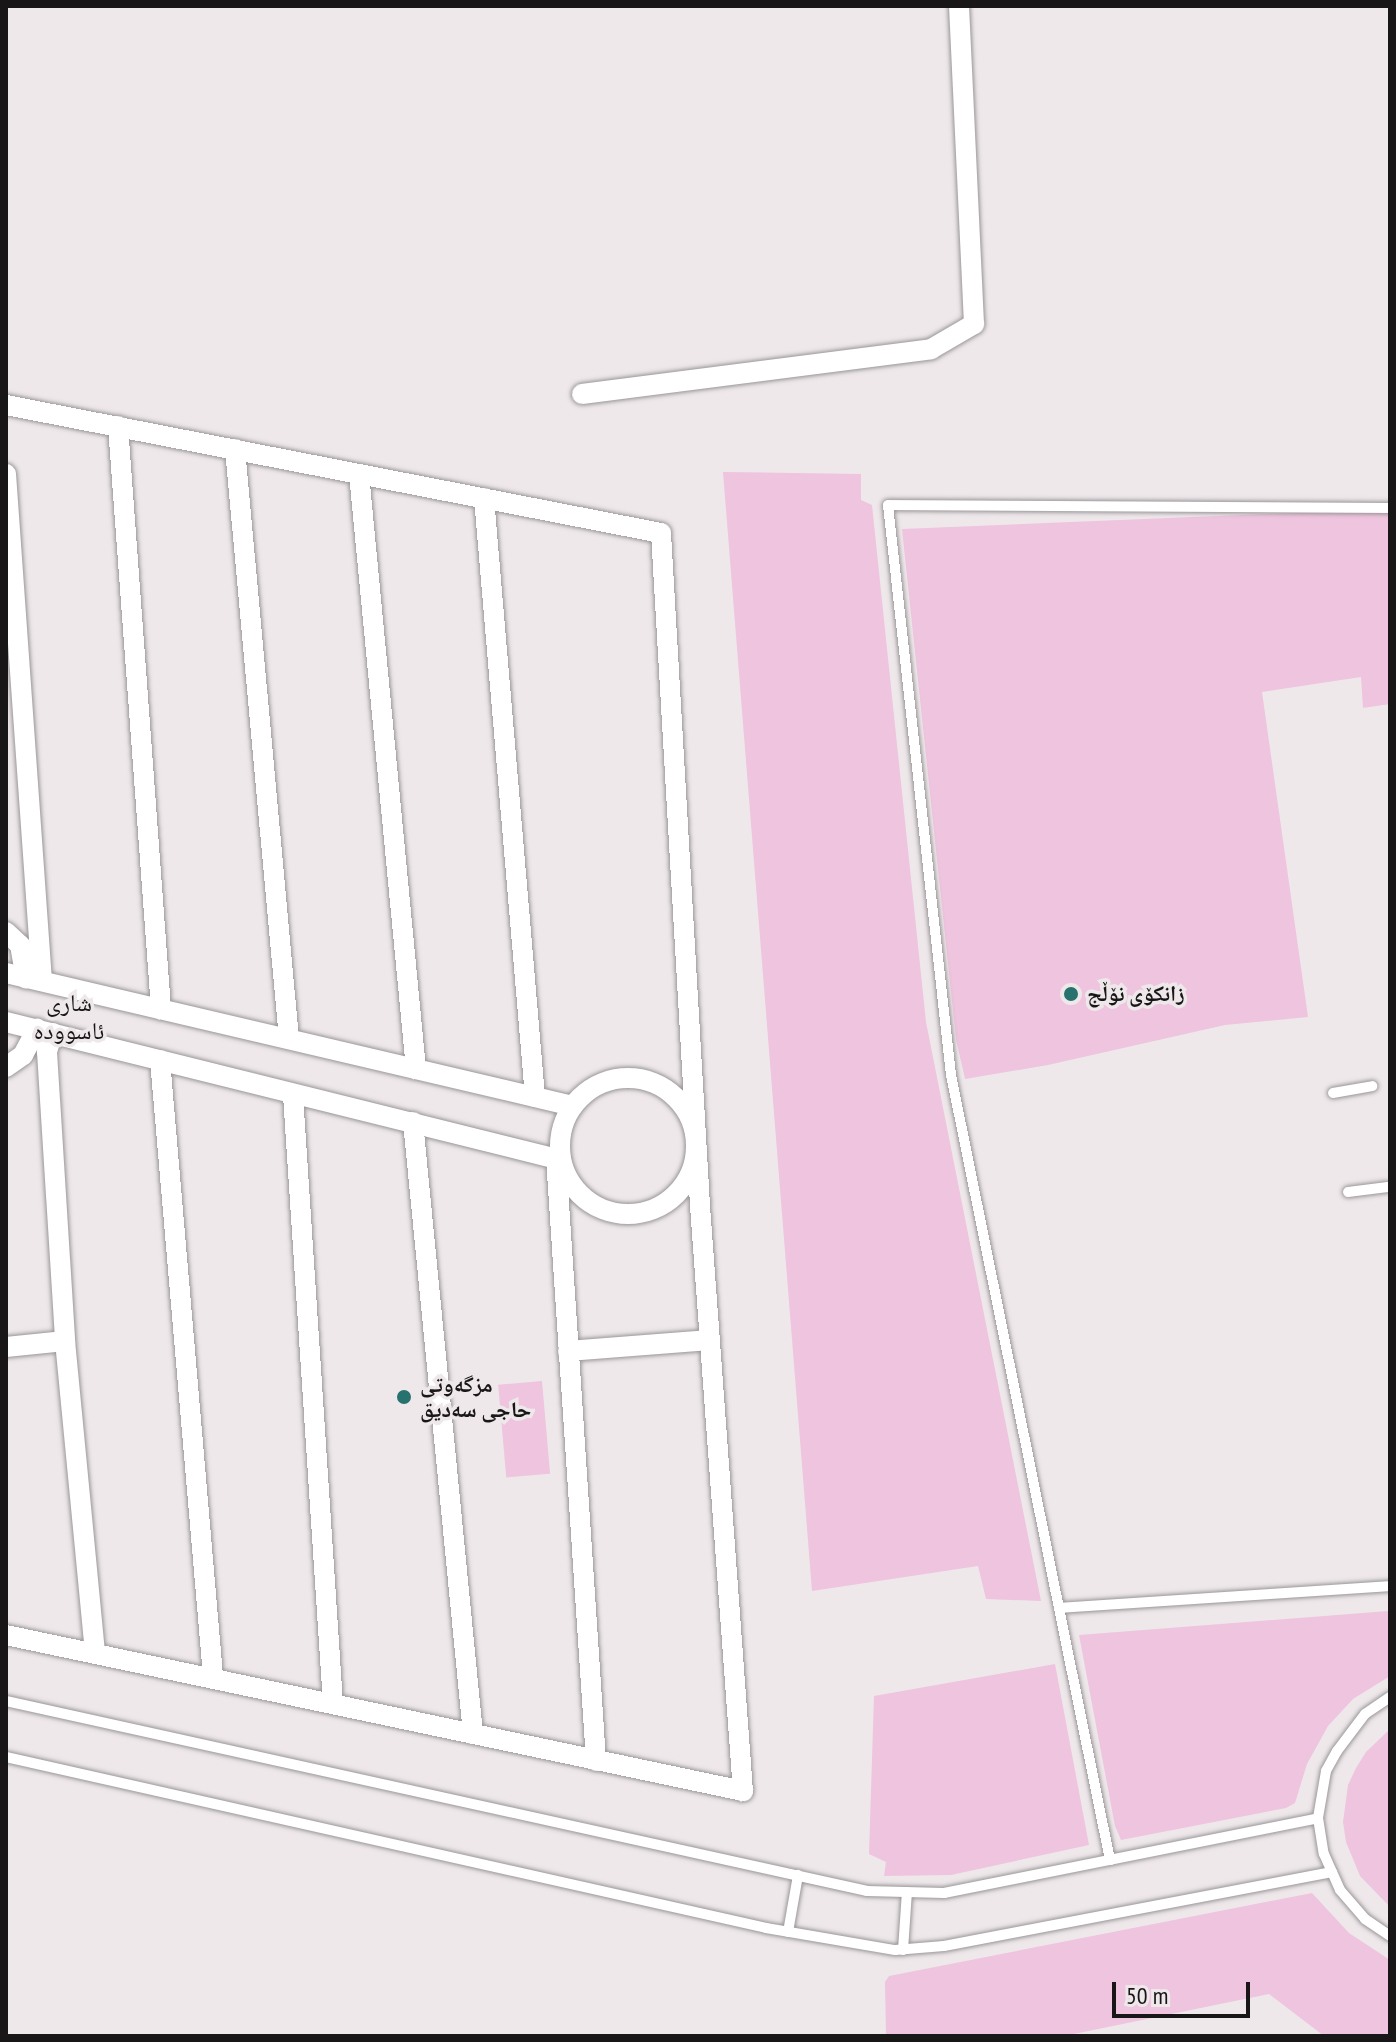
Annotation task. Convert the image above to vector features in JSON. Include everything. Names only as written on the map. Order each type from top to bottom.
[{"type":"street","points":[[582,394],[931,349],[974,324],[959,6]]},
{"type":"street","points":[[6,405],[661,533],[696,1149],[743,1791],[213,1676],[6,1635]]},
{"type":"street","points":[[118,426],[161,1009]]},
{"type":"street","points":[[235,449],[289,1039]]},
{"type":"street","points":[[6,474],[25,977]]},
{"type":"street","points":[[359,474],[416,1069]]},
{"type":"street","points":[[484,498],[535,1097]]},
{"type":"street","points":[[6,932],[20,945],[25,977]]},
{"type":"street","points":[[25,977],[573,1106]]},
{"type":"street","points":[[6,1022],[558,1159],[583,1197],[601,1208],[623,1213],[644,1212],[664,1203],[681,1189],[692,1171],[696,1149],[694,1128],[685,1108],[670,1092],[651,1082],[630,1078],[608,1081],[589,1090],[573,1106],[564,1122],[558,1159],[596,1761]]},
{"type":"street","points":[[6,1067],[23,1055],[45,1031]]},
{"type":"street","points":[[45,1031],[65,1341],[95,1654]]},
{"type":"street","points":[[160,1060],[213,1676]]},
{"type":"street","points":[[293,1095],[333,1703]]},
{"type":"street","points":[[413,1122],[473,1734]]},
{"type":"street","points":[[568,1351],[710,1340]]},
{"type":"street","points":[[6,1347],[65,1341]]},
{"type":"lane","points":[[1110,1860],[951,1075],[888,505],[1390,508]]},
{"type":"lane","points":[[1333,1093],[1372,1086]]},
{"type":"lane","points":[[1348,1192],[1388,1187]]},
{"type":"lane","points":[[1059,1608],[1390,1586]]},
{"type":"lane","points":[[1390,1697],[1365,1714],[1337,1751],[1326,1771],[1318,1818],[1324,1854],[1351,1905],[1390,1936]]},
{"type":"lane","points":[[6,1701],[867,1891],[944,1893],[1318,1818]]},
{"type":"lane","points":[[6,1757],[788,1932],[903,1950],[944,1946],[1332,1872]]},
{"type":"lane","points":[[788,1932],[798,1875]]},
{"type":"lane","points":[[903,1950],[907,1892]]},
{"type":"shaded area","points":[[723,472],[861,474],[861,500],[872,505],[926,1022],[1041,1601],[986,1599],[978,1566],[812,1591]]},
{"type":"shaded area","points":[[1390,509],[1390,704],[1363,708],[1361,677],[1262,692],[1308,1017],[1225,1025],[1048,1065],[965,1079],[956,1039],[902,529]]},
{"type":"shaded area","points":[[542,1381],[550,1474],[506,1477],[498,1385]]},
{"type":"shaded area","points":[[1388,1611],[1390,1676],[1353,1699],[1328,1726],[1307,1764],[1295,1803],[1286,1808],[1121,1840],[1115,1826],[1079,1635]]},
{"type":"shaded area","points":[[1055,1664],[1089,1845],[951,1875],[884,1876],[886,1862],[869,1854],[874,1696]]},
{"type":"shaded area","points":[[1390,1729],[1390,1907],[1360,1876],[1346,1842],[1343,1822],[1348,1785],[1356,1768],[1366,1752]]},
{"type":"shaded area","points":[[1312,1893],[1349,1933],[1390,1960],[1390,2036],[1324,2036],[1269,1994],[1064,2036],[886,2036],[885,1982],[889,1976]]},
{"type":"place","name":"زانکۆی نۆڵج","points":[[1071,994]]},
{"type":"place","name":"مزگەوتی حاجی سەدیق","points":[[404,1397]]},
{"type":"district","name":"شاری ئاسوودە","points":[[69,1017]]}]
